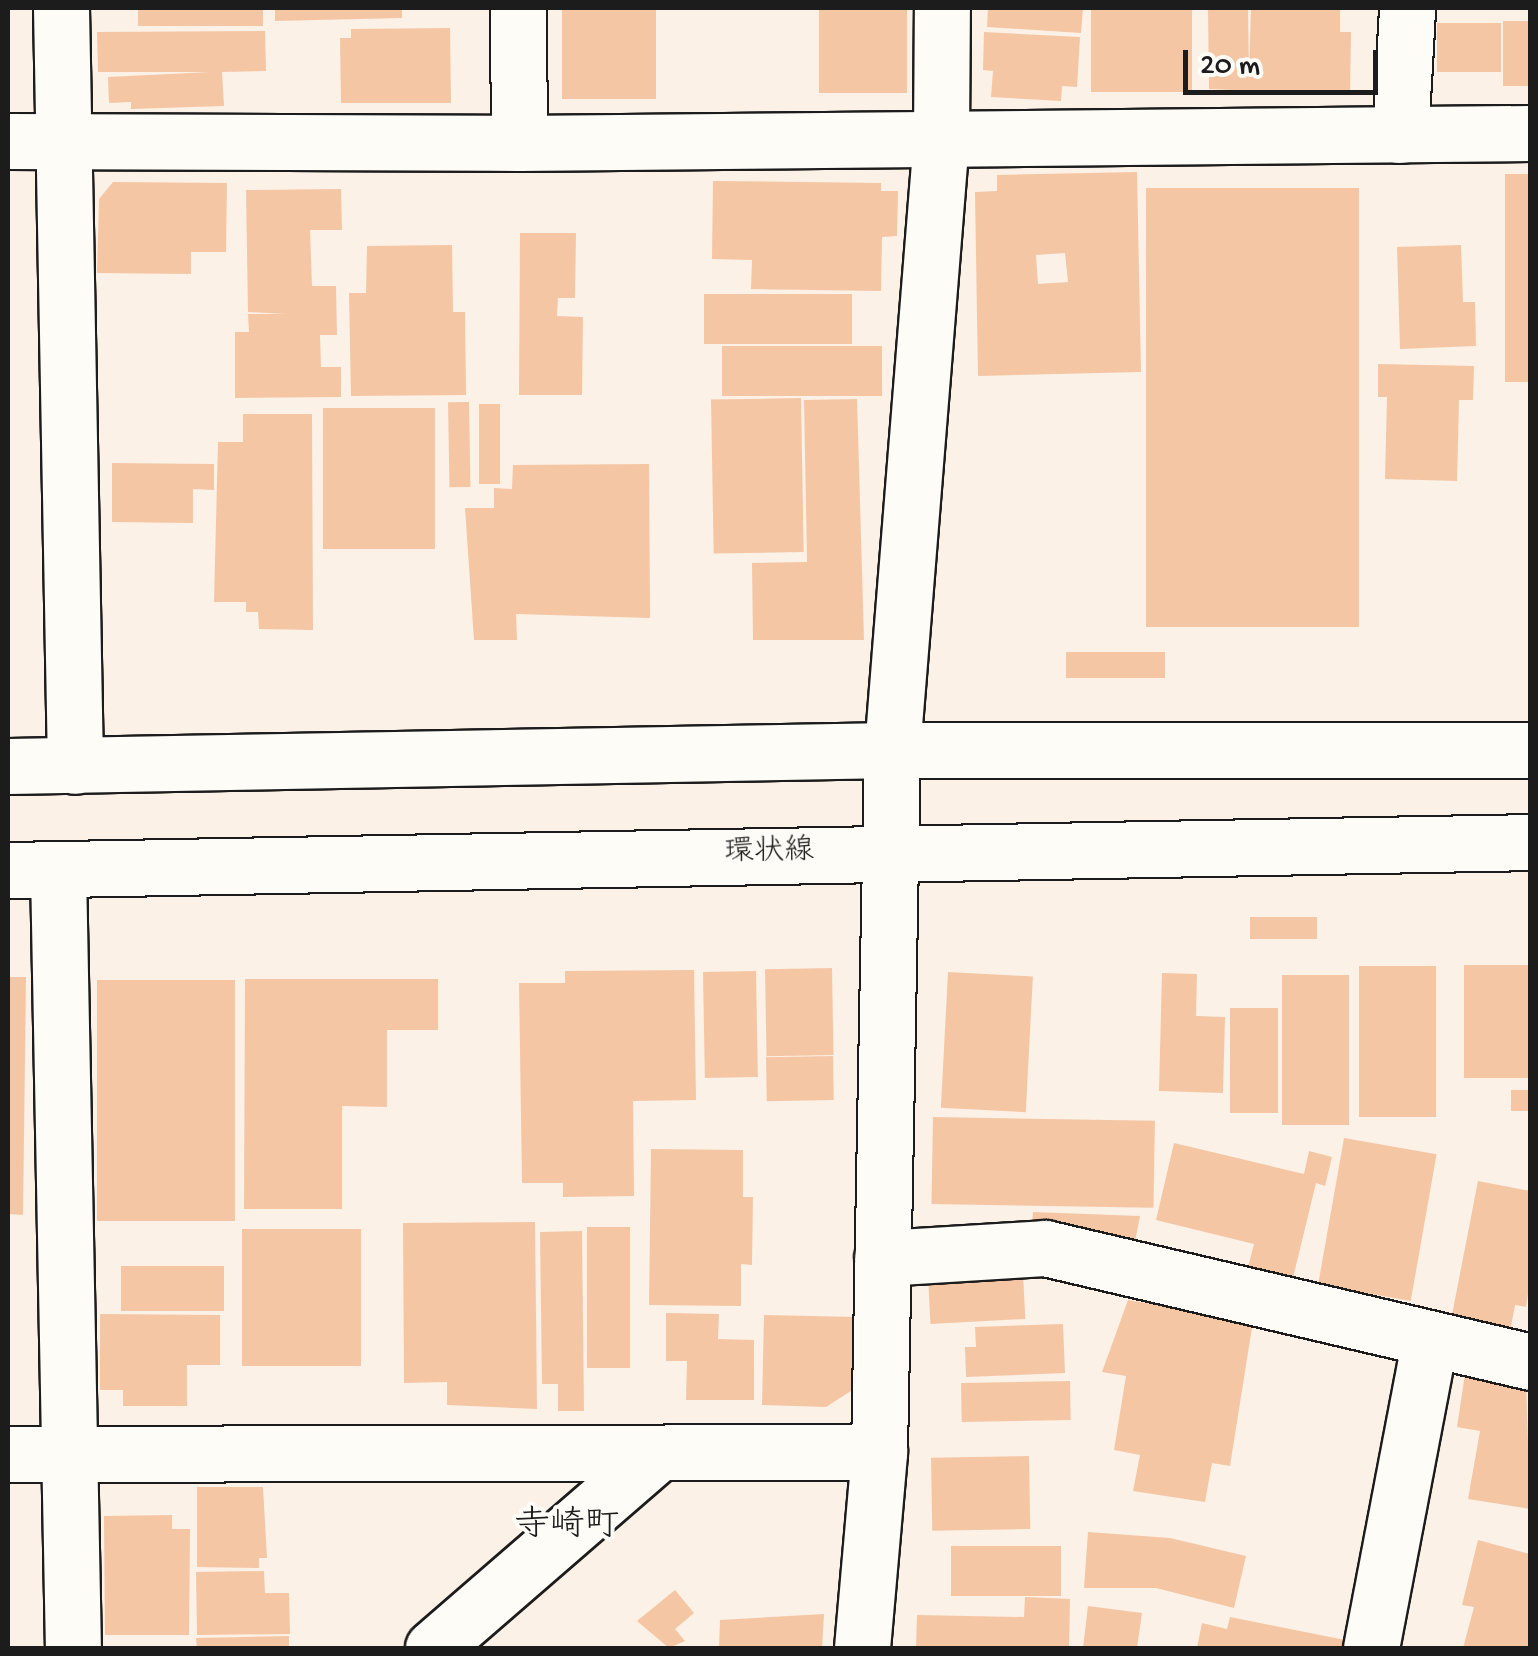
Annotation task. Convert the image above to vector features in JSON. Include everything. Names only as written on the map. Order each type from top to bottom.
[{"type":"street","points":[[60,8],[74,766]]},
{"type":"street","points":[[518,8],[519,144]]},
{"type":"street","points":[[862,1648],[878,1452],[892,750],[941,138],[942,8]]},
{"type":"street","points":[[1400,135],[1407,8]]},
{"type":"street","points":[[8,141],[62,138],[519,144],[1530,133]]},
{"type":"street","points":[[8,766],[892,750],[1530,750]]},
{"type":"street","name":"環状線","points":[[33,870],[1530,842]]},
{"type":"street","points":[[33,870],[67,1452],[72,1648]]},
{"type":"street","points":[[882,1258],[1046,1248],[1430,1343],[1530,1362]]},
{"type":"street","points":[[1372,1648],[1430,1343]]},
{"type":"street","points":[[8,1454],[654,1456],[878,1452]]},
{"type":"street","points":[[433,1648],[654,1456]]},
{"type":"building","points":[[138,8],[263,8],[263,26],[138,26]]},
{"type":"building","points":[[275,8],[402,8],[402,18],[275,21]]},
{"type":"building","points":[[562,8],[656,8],[656,99],[562,99]]},
{"type":"building","points":[[819,8],[907,8],[907,93],[819,93]]},
{"type":"building","points":[[988,8],[1083,8],[1081,33],[987,27]]},
{"type":"building","points":[[1091,8],[1192,8],[1192,92],[1091,92]]},
{"type":"building","points":[[1208,8],[1248,8],[1249,75],[1251,8],[1340,8],[1340,32],[1351,32],[1350,95],[1209,89]]},
{"type":"building","points":[[1503,21],[1530,21],[1530,86],[1503,86]]},
{"type":"building","points":[[1437,23],[1501,23],[1501,72],[1437,72]]},
{"type":"building","points":[[450,28],[451,103],[341,103],[340,38],[351,38],[351,29]]},
{"type":"building","points":[[265,31],[266,71],[222,72],[224,106],[131,109],[131,102],[109,103],[108,77],[211,72],[98,72],[97,32]]},
{"type":"building","points":[[984,32],[1080,37],[1077,87],[1062,86],[1061,101],[991,97],[993,71],[983,70]]},
{"type":"building","points":[[1137,172],[1141,372],[978,376],[975,192],[997,191],[997,175]],"holes":[[[1065,253],[1068,282],[1038,284],[1036,255]]]},
{"type":"building","points":[[1505,174],[1530,174],[1530,382],[1505,382]]},
{"type":"building","points":[[713,181],[881,183],[881,191],[898,191],[897,236],[882,237],[881,291],[751,289],[752,260],[712,259]]},
{"type":"building","points":[[113,182],[227,183],[226,252],[191,252],[191,274],[97,273],[99,199]]},
{"type":"building","points":[[1146,188],[1359,188],[1359,627],[1146,627]]},
{"type":"building","points":[[341,189],[342,230],[310,230],[312,286],[336,286],[337,335],[320,335],[321,367],[341,367],[341,397],[235,398],[235,332],[249,332],[248,314],[285,314],[248,312],[246,190]]},
{"type":"building","points":[[520,233],[576,233],[575,298],[558,298],[557,316],[583,317],[582,395],[519,395]]},
{"type":"building","points":[[452,245],[453,312],[465,312],[466,395],[351,396],[349,293],[366,293],[367,246]]},
{"type":"building","points":[[1461,245],[1463,302],[1475,302],[1476,346],[1400,349],[1397,247]]},
{"type":"building","points":[[704,294],[852,294],[852,344],[704,344]]},
{"type":"building","points":[[722,346],[882,346],[882,396],[722,396]]},
{"type":"building","points":[[1378,364],[1474,366],[1473,400],[1459,400],[1457,481],[1385,479],[1387,397],[1378,397]]},
{"type":"building","points":[[801,398],[804,552],[714,554],[711,400]]},
{"type":"building","points":[[857,399],[864,640],[753,640],[752,563],[807,562],[804,400]]},
{"type":"building","points":[[448,402],[469,402],[470,487],[449,487]]},
{"type":"building","points":[[479,404],[500,404],[500,484],[479,484]]},
{"type":"building","points":[[323,408],[435,408],[435,549],[323,549]]},
{"type":"building","points":[[243,414],[312,414],[313,630],[259,629],[258,612],[246,612],[246,602],[214,602],[218,442],[243,442]]},
{"type":"building","points":[[112,463],[214,464],[214,490],[193,489],[193,523],[112,522]]},
{"type":"building","points":[[649,464],[650,618],[516,614],[517,640],[474,640],[465,508],[494,508],[494,488],[512,489],[513,465]]},
{"type":"building","points":[[1066,652],[1165,652],[1165,678],[1066,678]]},
{"type":"building","points":[[1250,917],[1317,917],[1317,939],[1250,939]]},
{"type":"building","points":[[1464,965],[1530,965],[1530,1078],[1464,1078]]},
{"type":"building","points":[[1359,966],[1436,966],[1436,1117],[1359,1117]]},
{"type":"building","points":[[832,968],[834,1055],[767,1056],[765,969]]},
{"type":"building","points":[[694,970],[696,1100],[633,1101],[634,1196],[563,1197],[563,1183],[522,1183],[519,983],[565,983],[565,971]]},
{"type":"building","points":[[756,971],[758,1077],[705,1078],[703,972]]},
{"type":"building","points":[[948,972],[1033,976],[1026,1112],[941,1108]]},
{"type":"building","points":[[1162,973],[1197,974],[1196,1016],[1225,1017],[1223,1093],[1159,1091]]},
{"type":"building","points":[[1282,975],[1349,975],[1349,1125],[1282,1125]]},
{"type":"building","points":[[8,977],[26,977],[23,1215],[8,1214]]},
{"type":"building","points":[[245,979],[438,979],[438,1030],[387,1030],[387,1107],[342,1106],[342,1209],[244,1209]]},
{"type":"building","points":[[97,980],[235,980],[235,1221],[97,1221]]},
{"type":"building","points":[[1230,1008],[1278,1008],[1278,1113],[1230,1113]]},
{"type":"building","points":[[833,1056],[834,1100],[767,1101],[766,1057]]},
{"type":"building","points":[[1511,1090],[1530,1090],[1530,1111],[1511,1111]]},
{"type":"building","points":[[933,1117],[1155,1121],[1153,1208],[931,1204]]},
{"type":"building","points":[[1344,1138],[1437,1154],[1411,1301],[1318,1285]]},
{"type":"building","points":[[1174,1143],[1304,1174],[1309,1151],[1332,1157],[1325,1186],[1316,1183],[1292,1282],[1247,1271],[1254,1244],[1156,1220]]},
{"type":"building","points":[[651,1149],[743,1150],[743,1197],[753,1197],[752,1265],[741,1264],[741,1306],[649,1305]]},
{"type":"building","points":[[1478,1181],[1530,1191],[1530,1281],[1526,1307],[1515,1305],[1510,1332],[1451,1320]]},
{"type":"building","points":[[1033,1212],[1140,1216],[1134,1247],[1031,1234]]},
{"type":"building","points":[[535,1222],[537,1409],[447,1405],[447,1382],[404,1383],[403,1223]]},
{"type":"building","points":[[587,1227],[630,1227],[630,1368],[587,1368]]},
{"type":"building","points":[[242,1229],[361,1229],[361,1366],[242,1366]]},
{"type":"building","points":[[582,1231],[584,1411],[558,1411],[558,1384],[542,1384],[540,1232]]},
{"type":"building","points":[[121,1266],[224,1266],[224,1311],[121,1311]]},
{"type":"building","points":[[1023,1274],[1025,1319],[930,1324],[928,1279]]},
{"type":"building","points":[[1128,1300],[1253,1321],[1230,1466],[1212,1463],[1205,1502],[1133,1491],[1140,1455],[1114,1450],[1126,1376],[1102,1372]]},
{"type":"building","points":[[666,1313],[719,1314],[718,1339],[754,1340],[754,1400],[686,1400],[687,1361],[666,1361]]},
{"type":"building","points":[[100,1314],[220,1315],[220,1365],[187,1365],[187,1406],[123,1406],[123,1390],[100,1390]]},
{"type":"building","points":[[764,1315],[856,1317],[854,1389],[826,1407],[762,1405]]},
{"type":"building","points":[[1063,1324],[1065,1373],[966,1377],[965,1347],[976,1347],[975,1327]]},
{"type":"building","points":[[1465,1374],[1526,1379],[1530,1509],[1468,1499],[1480,1431],[1457,1427]]},
{"type":"building","points":[[1070,1381],[1071,1420],[962,1422],[961,1383]]},
{"type":"building","points":[[1029,1456],[1030,1529],[932,1531],[931,1458]]},
{"type":"building","points":[[197,1487],[263,1487],[267,1558],[259,1558],[259,1568],[197,1567]]},
{"type":"building","points":[[172,1515],[172,1529],[190,1529],[189,1635],[105,1635],[104,1516]]},
{"type":"building","points":[[1088,1532],[1170,1538],[1246,1556],[1234,1608],[1156,1588],[1084,1588]]},
{"type":"building","points":[[1478,1540],[1530,1554],[1530,1648],[1463,1648],[1474,1607],[1462,1605]]},
{"type":"building","points":[[951,1546],[1061,1546],[1061,1596],[951,1596]]},
{"type":"building","points":[[264,1571],[265,1593],[289,1593],[290,1634],[197,1635],[196,1572]]},
{"type":"building","points":[[675,1590],[694,1613],[675,1629],[685,1641],[669,1648],[637,1621]]},
{"type":"building","points":[[1025,1597],[1070,1599],[1069,1648],[916,1648],[917,1615],[1024,1617]]},
{"type":"building","points":[[1088,1606],[1142,1613],[1137,1648],[1083,1648]]},
{"type":"building","points":[[824,1614],[822,1648],[719,1648],[720,1620]]},
{"type":"building","points":[[1230,1617],[1350,1641],[1348,1648],[1197,1648],[1202,1623],[1227,1629]]},
{"type":"building","points":[[289,1636],[289,1648],[197,1648],[196,1638]]},
{"type":"district","name":"寺崎町","points":[[567,1528]]}]
